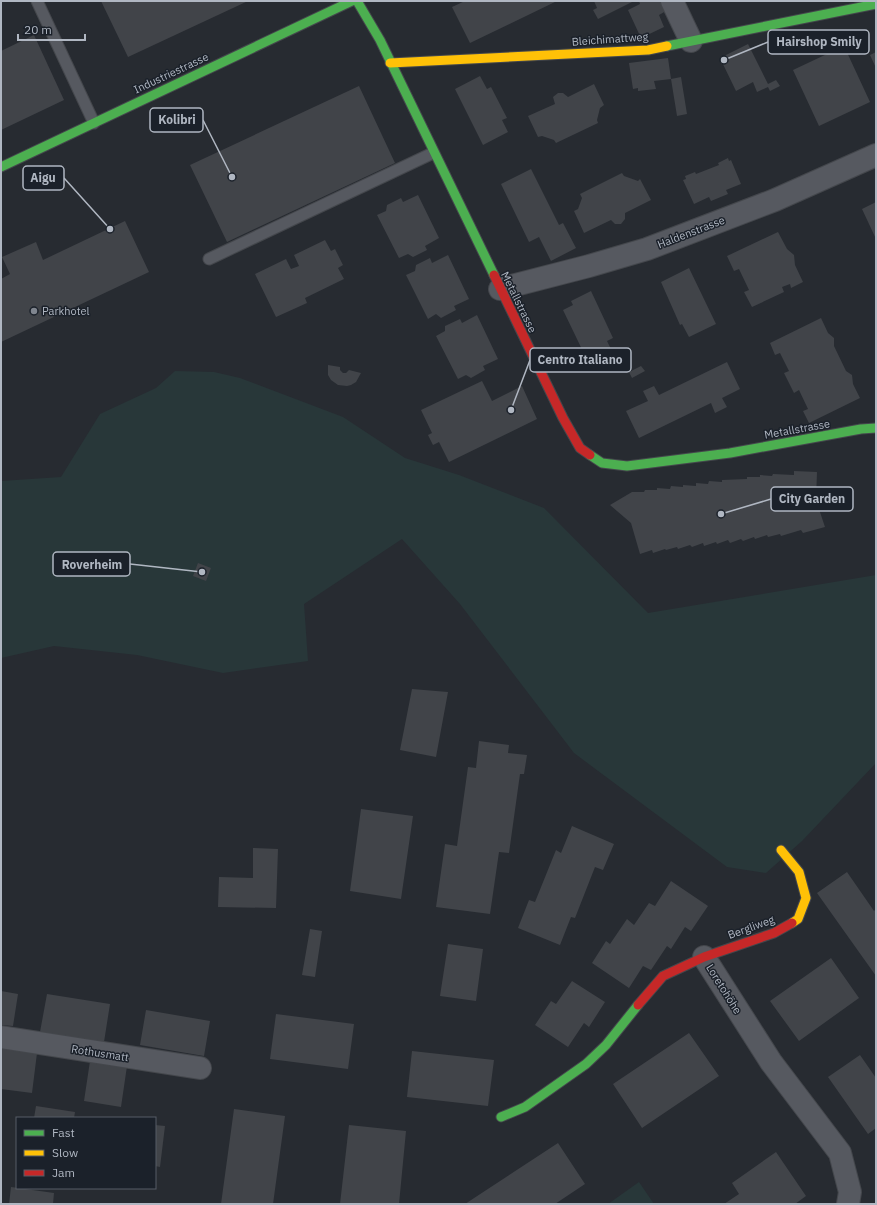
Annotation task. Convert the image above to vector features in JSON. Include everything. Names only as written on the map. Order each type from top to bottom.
[{"type":"street","name":"Industriestrasse","points":[[1,167],[352,1]]},
{"type":"street","name":"Metallstrasse","points":[[358,1],[380,40],[563,418],[580,448],[602,463],[627,466],[714,455],[861,429],[876,428]]},
{"type":"street","points":[[672,1],[691,41]]},
{"type":"street","name":"Bleichimattweg","points":[[390,63],[648,50],[876,4]]},
{"type":"street","name":"Haldenstrasse","points":[[500,289],[647,249],[775,200],[876,155]]},
{"type":"street","name":"Bergliweg","points":[[704,957],[774,933],[798,919],[806,898],[803,885],[799,872],[780,850]]},
{"type":"street","name":"Loretohöhe","points":[[501,1117],[525,1107],[586,1064],[606,1046],[633,1010],[663,976],[704,957],[771,1062],[840,1153],[850,1192],[848,1204]]},
{"type":"street","name":"Rothusmatt","points":[[1,1037],[200,1068]]},
{"type":"lane","points":[[37,1],[94,123]]},
{"type":"lane","points":[[209,259],[433,152]]},
{"type":"shaded area","points":[[175,371],[214,372],[240,378],[343,417],[405,458],[459,475],[544,508],[648,613],[876,575],[876,763],[802,841],[766,873],[727,867],[574,753],[460,604],[402,539],[304,604],[308,661],[223,673],[137,655],[54,646],[1,658],[1,481],[61,477],[100,414],[156,388]]},
{"type":"shaded area","points":[[639,1182],[654,1204],[608,1204]]},
{"type":"building","points":[[101,1],[248,1],[128,57]]},
{"type":"building","points":[[465,1],[557,1],[470,43],[452,7]]},
{"type":"building","points":[[594,1],[634,1],[598,19],[593,10],[597,8]]},
{"type":"building","points":[[639,1],[660,1],[666,11],[659,15],[664,27],[641,38],[628,10],[640,4]]},
{"type":"building","points":[[34,35],[64,100],[1,130],[1,51]]},
{"type":"building","points":[[748,44],[768,84],[776,80],[780,86],[770,91],[768,87],[757,92],[753,82],[736,91],[720,58]]},
{"type":"building","points":[[844,46],[870,102],[819,126],[793,70]]},
{"type":"building","points":[[876,52],[876,68],[870,55]]},
{"type":"building","points":[[668,58],[671,79],[654,81],[656,89],[638,91],[638,88],[633,89],[629,63]]},
{"type":"building","points":[[480,76],[487,89],[491,87],[507,118],[502,120],[508,132],[483,145],[455,89]]},
{"type":"building","points":[[681,77],[687,114],[677,116],[671,79]]},
{"type":"building","points":[[594,84],[604,105],[600,108],[597,120],[598,123],[556,143],[554,140],[542,136],[538,137],[528,116],[555,104],[553,97],[558,93],[563,93],[568,97]]},
{"type":"building","points":[[359,86],[395,163],[227,242],[190,165]]},
{"type":"building","points":[[728,158],[729,161],[731,160],[741,184],[726,190],[728,194],[711,201],[709,197],[694,204],[683,180],[686,179],[685,176],[695,172],[696,174],[719,165],[718,163]]},
{"type":"building","points":[[531,169],[559,225],[563,223],[576,248],[551,261],[539,237],[529,242],[501,184]]},
{"type":"building","points":[[622,173],[624,176],[638,181],[640,179],[651,200],[625,213],[625,219],[621,224],[615,224],[611,220],[584,233],[574,211],[578,209],[582,198],[580,194]]},
{"type":"building","points":[[418,195],[439,238],[425,246],[427,250],[413,257],[408,254],[399,258],[377,215],[386,211],[387,205],[401,198],[403,202]]},
{"type":"building","points":[[876,202],[876,239],[862,209]]},
{"type":"building","name":"Parkhotel","points":[[125,221],[149,272],[1,342],[1,279],[10,274],[2,257],[36,242],[43,260]]},
{"type":"building","points":[[778,232],[787,249],[794,255],[795,265],[803,282],[791,288],[790,284],[782,287],[784,292],[752,307],[744,292],[749,290],[739,269],[734,271],[727,256]]},
{"type":"building","points":[[325,240],[331,251],[335,249],[343,265],[338,268],[344,279],[305,298],[307,303],[276,317],[255,274],[286,259],[291,269],[299,266],[294,255]]},
{"type":"building","points":[[448,255],[469,299],[454,306],[456,310],[441,318],[436,314],[428,319],[406,275],[415,271],[416,265],[430,258],[432,263]]},
{"type":"building","points":[[689,268],[716,324],[689,337],[682,324],[680,325],[661,282]]},
{"type":"building","points":[[591,291],[613,338],[607,341],[614,355],[590,366],[563,310],[573,305],[571,301]]},
{"type":"building","points":[[477,315],[498,359],[483,366],[485,370],[471,378],[466,375],[458,379],[436,336],[445,331],[445,326],[460,319],[462,323]]},
{"type":"building","points":[[821,318],[828,333],[834,338],[834,346],[846,371],[852,375],[853,384],[860,398],[809,423],[803,411],[808,409],[799,390],[794,393],[784,373],[789,371],[780,353],[775,355],[770,343]]},
{"type":"building","points":[[727,362],[740,389],[722,398],[727,407],[715,413],[711,403],[639,438],[626,411],[648,401],[643,391],[654,386],[659,395]]},
{"type":"building","points":[[328,365],[340,367],[340,370],[343,373],[346,373],[349,370],[361,373],[356,382],[351,385],[338,385],[331,380],[328,375]]},
{"type":"building","points":[[641,366],[645,371],[632,378],[629,372]]},
{"type":"building","points":[[482,381],[492,401],[522,386],[537,419],[449,462],[439,442],[433,445],[428,435],[432,433],[421,410]]},
{"type":"building","points":[[794,471],[817,472],[816,500],[825,527],[803,533],[801,530],[781,536],[780,534],[768,537],[767,535],[755,539],[754,537],[743,541],[741,539],[730,543],[728,540],[717,544],[716,542],[704,546],[703,543],[692,547],[690,545],[678,549],[677,547],[653,553],[652,550],[640,554],[631,523],[610,505],[632,492],[657,490],[657,488],[670,489],[671,486],[696,486],[696,483],[708,484],[709,481],[722,482],[722,480],[760,477],[760,475],[794,475]]},
{"type":"building","points":[[198,563],[211,568],[206,581],[193,576]]},
{"type":"building","points":[[412,689],[448,692],[436,757],[400,750]]},
{"type":"building","points":[[479,741],[509,745],[508,753],[527,755],[524,774],[520,774],[509,853],[499,852],[490,914],[436,907],[445,844],[457,846],[468,767],[476,768]]},
{"type":"building","points":[[361,809],[413,816],[401,899],[350,891]]},
{"type":"building","points":[[572,826],[614,844],[603,870],[595,867],[575,918],[571,917],[560,945],[518,928],[529,900],[535,902],[556,850],[561,853]]},
{"type":"building","points":[[253,848],[278,849],[276,908],[218,907],[219,877],[253,878]]},
{"type":"building","points":[[847,872],[874,911],[876,909],[876,976],[817,893]]},
{"type":"building","points":[[671,881],[708,906],[691,931],[685,927],[671,949],[667,946],[651,970],[643,966],[629,988],[592,963],[606,941],[610,944],[627,919],[634,925],[649,903],[655,906]]},
{"type":"building","points":[[310,929],[322,931],[315,977],[302,975]]},
{"type":"building","points":[[448,944],[483,949],[476,1001],[440,996]]},
{"type":"building","points":[[831,958],[859,998],[799,1041],[770,1001]]},
{"type":"building","points":[[572,981],[605,1002],[589,1027],[584,1023],[568,1047],[535,1025],[551,1001],[556,1004]]},
{"type":"building","points":[[1,991],[18,994],[13,1026],[1,1025]]},
{"type":"building","points":[[47,994],[110,1004],[104,1042],[40,1032]]},
{"type":"building","points":[[146,1010],[210,1021],[204,1056],[140,1045]]},
{"type":"building","points":[[276,1014],[354,1024],[348,1069],[270,1059]]},
{"type":"building","points":[[689,1033],[719,1076],[642,1128],[613,1084]]},
{"type":"building","points":[[1,1047],[37,1053],[32,1093],[1,1089]]},
{"type":"building","points":[[412,1051],[494,1060],[488,1106],[407,1097]]},
{"type":"building","points":[[860,1055],[876,1078],[876,1128],[868,1134],[828,1077]]},
{"type":"building","points":[[90,1061],[127,1066],[121,1107],[84,1101]]},
{"type":"building","points":[[36,1106],[75,1112],[74,1117],[34,1117]]},
{"type":"building","points":[[234,1109],[285,1116],[273,1204],[221,1204]]},
{"type":"building","points":[[156,1125],[165,1126],[160,1167],[156,1166]]},
{"type":"building","points":[[349,1125],[406,1131],[399,1204],[340,1204]]},
{"type":"building","points":[[558,1143],[585,1184],[555,1204],[465,1204]]},
{"type":"building","points":[[776,1152],[806,1196],[795,1204],[724,1204],[739,1194],[732,1183]]},
{"type":"building","points":[[11,1187],[16,1188],[16,1189],[54,1193],[53,1204],[9,1204]]},
{"type":"traffic: fast","points":[[1,167],[352,1]]},
{"type":"traffic: fast","points":[[357,1],[380,40],[494,275]]},
{"type":"traffic: fast","points":[[667,46],[876,4]]},
{"type":"traffic: fast","points":[[590,455],[602,463],[627,466],[730,453],[861,429],[876,428]]},
{"type":"traffic: fast","points":[[501,1117],[525,1107],[586,1064],[606,1045],[638,1005]]},
{"type":"traffic: slow","points":[[390,63],[648,50],[667,46]]},
{"type":"traffic: slow","points":[[781,850],[799,872],[806,898],[798,919],[792,923]]},
{"type":"traffic: jam","points":[[494,275],[563,418],[580,448],[590,455]]},
{"type":"traffic: jam","points":[[638,1005],[663,976],[704,957],[774,933],[792,923]]},
{"type":"place","name":"Hairshop Smily","points":[[724,60]]},
{"type":"place","name":"Kolibri","points":[[232,177]]},
{"type":"place","name":"Aigu","points":[[110,229]]},
{"type":"place","name":"Parkhotel","points":[[34,311]]},
{"type":"place","name":"Centro Italiano","points":[[511,410]]},
{"type":"place","name":"City Garden","points":[[721,514]]},
{"type":"place","name":"Roverheim","points":[[202,572]]}]
